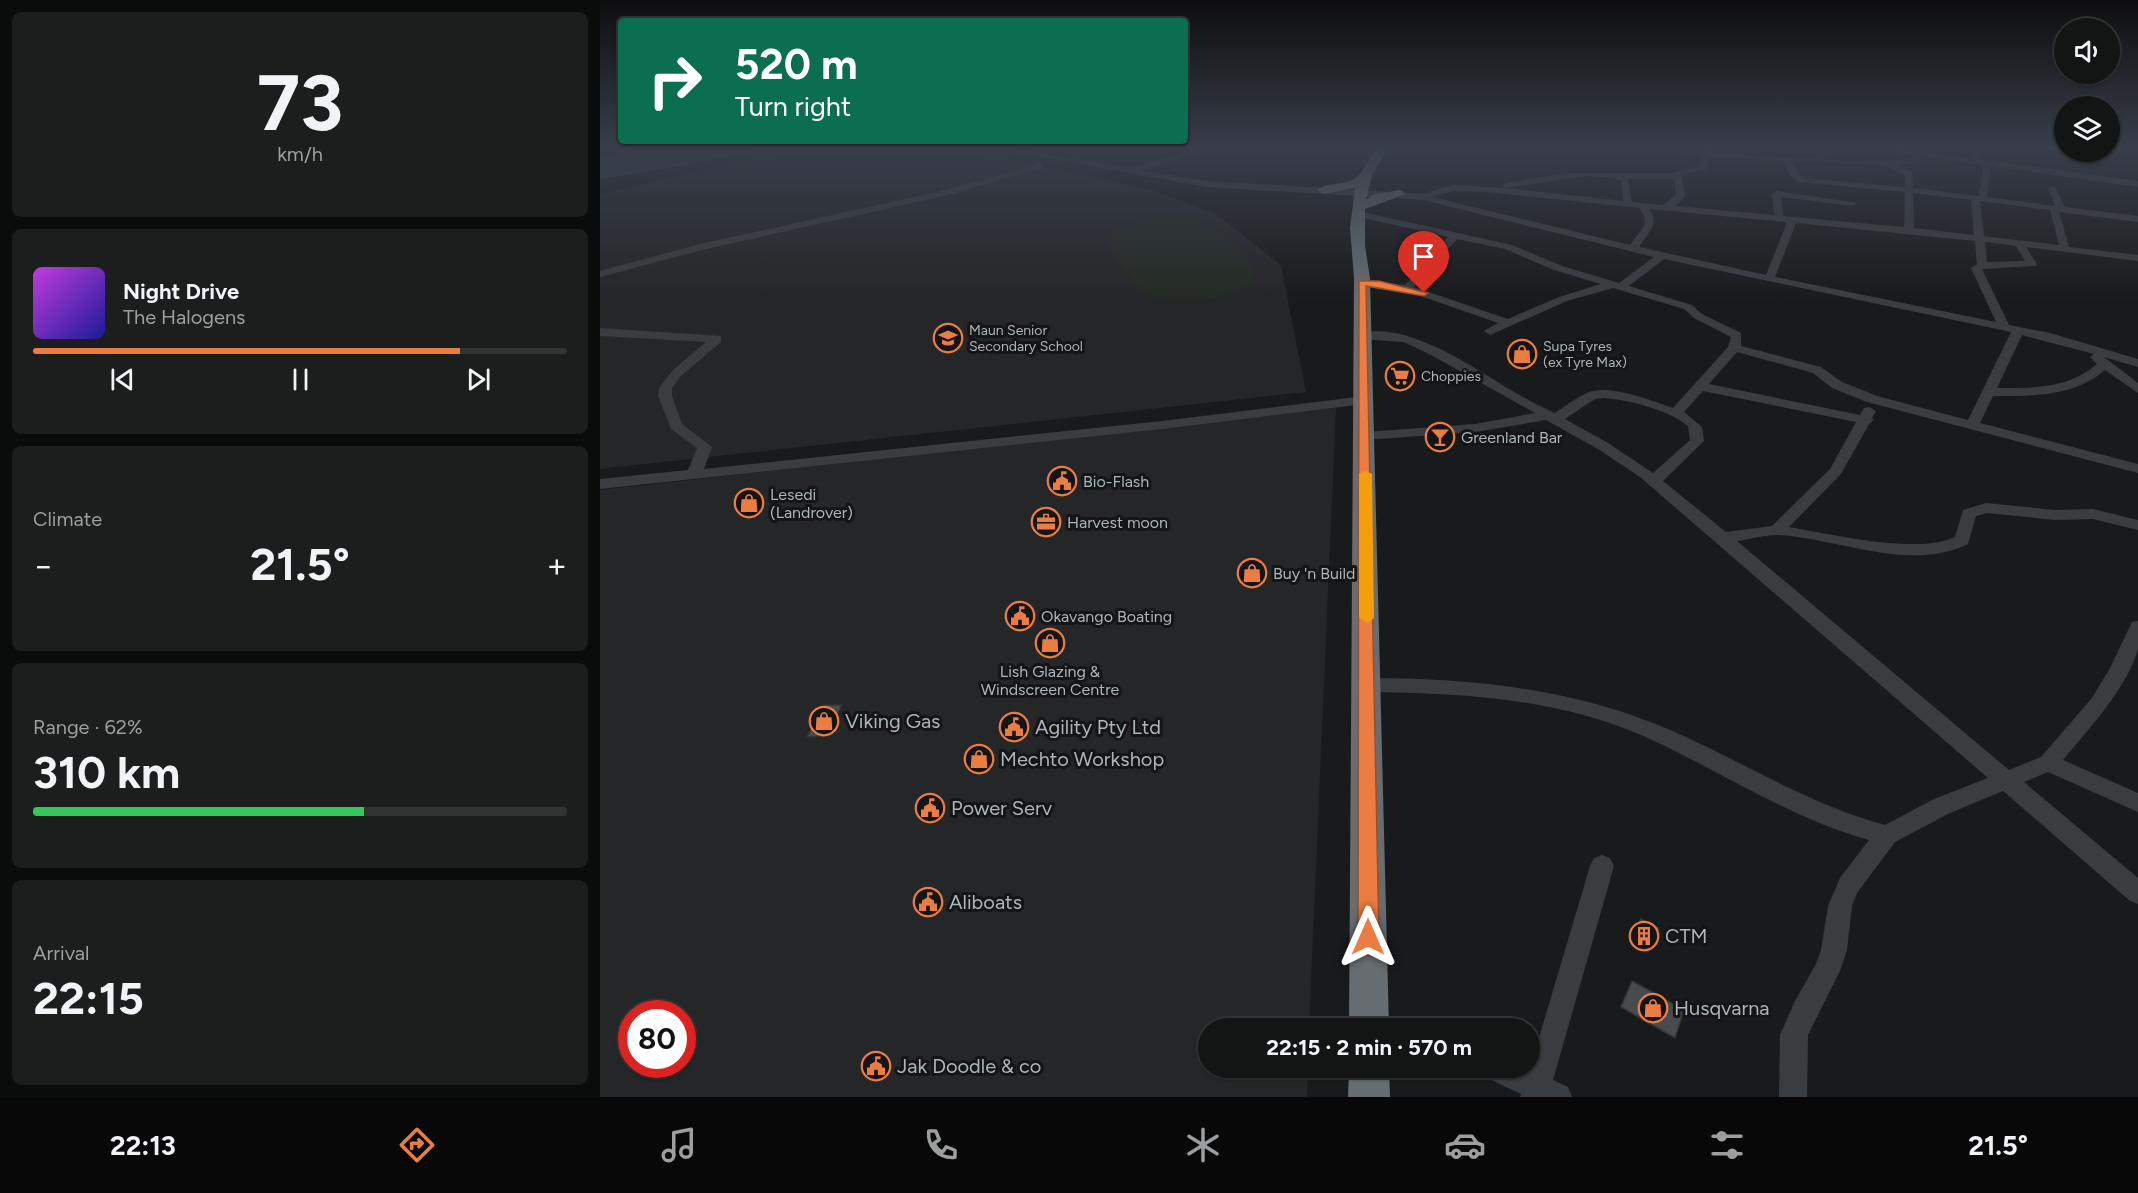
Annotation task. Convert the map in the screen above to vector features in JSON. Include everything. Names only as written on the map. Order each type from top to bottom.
[{"type":"highway","points":[[1351,198],[1364,205]]},
{"type":"highway","points":[[1362,281],[1366,259],[1365,198]]},
{"type":"highway","points":[[1369,1018],[1365,400],[1362,281],[1358,259],[1359,237],[1339,225],[1377,198]]},
{"type":"highway","points":[[1369,1078],[1369,1097]]},
{"type":"street","points":[[600,274],[700,247],[924,198]]},
{"type":"street","points":[[1428,198],[1661,256],[2012,329],[2138,363]]},
{"type":"street","points":[[1573,198],[1779,220],[1909,230],[2138,258]]},
{"type":"street","points":[[1627,198],[1628,204]]},
{"type":"street","points":[[1662,208],[1672,205],[1679,198]]},
{"type":"street","points":[[1776,198],[1779,220]]},
{"type":"street","points":[[1812,198],[1853,203]]},
{"type":"street","points":[[1844,224],[1854,198]]},
{"type":"street","points":[[1909,230],[1911,198]]},
{"type":"street","points":[[1973,198],[2137,221]]},
{"type":"street","points":[[2055,198],[2066,250]]},
{"type":"street","points":[[1979,199],[1982,265]]},
{"type":"street","points":[[1364,205],[1456,234],[1508,247],[1558,268],[1692,309],[1698,316],[1737,336],[1734,348],[1676,413]]},
{"type":"street","points":[[1632,249],[1650,222],[1650,216],[1641,205]]},
{"type":"street","points":[[1769,280],[1791,221]]},
{"type":"street","points":[[1407,289],[1456,234]]},
{"type":"street","points":[[2012,329],[1976,273],[1977,266],[1982,265],[2032,264],[2020,245]]},
{"type":"street","points":[[1490,331],[1563,299],[1618,285],[1661,256]]},
{"type":"street","points":[[1362,281],[1407,289],[1508,323]]},
{"type":"street","points":[[1972,426],[2012,329]]},
{"type":"street","points":[[600,332],[717,339],[677,373],[666,388],[665,396],[676,426],[705,447],[694,475]]},
{"type":"street","points":[[1364,336],[1390,336],[1416,343],[1603,446],[1654,481],[2138,893]]},
{"type":"street","points":[[2084,347],[2138,389]]},
{"type":"street","points":[[1734,348],[1817,370],[1837,385],[1872,399],[2138,469]]},
{"type":"street","points":[[1987,392],[2052,390],[2070,387],[2086,380],[2104,364]]},
{"type":"street","points":[[1700,386],[1867,420]]},
{"type":"street","points":[[1365,436],[1475,428],[1552,417],[1592,395],[1618,396],[1676,413],[1696,425],[1699,432],[1697,441],[1654,481]]},
{"type":"street","points":[[1777,530],[1836,471],[1867,420],[1872,399]]},
{"type":"street","points":[[600,484],[1365,400]]},
{"type":"street","points":[[1723,538],[1777,530],[1852,543],[1925,550],[1944,549],[1962,540],[1969,513],[1986,508],[2055,515],[2093,514],[2118,518],[2138,525]]},
{"type":"street","points":[[1793,1097],[1794,1035],[1804,1010],[1827,971],[1834,950],[1840,906],[1848,886],[1887,835],[1942,806],[2048,763],[2099,703],[2119,670],[2138,627]]},
{"type":"street","points":[[1367,685],[1490,689],[1578,705],[1683,744],[1813,812],[1853,827],[1887,835]]},
{"type":"street","points":[[2048,763],[2138,803]]},
{"type":"street","points":[[1515,1078],[1543,1094],[1602,866]]},
{"type":"shaded area","name":"Maun Senior Secondary School","points":[[600,198],[1174,198],[1216,214],[1281,265],[1306,392],[600,469]]},
{"type":"shaded area","points":[[1161,218],[1194,221],[1219,235],[1251,265],[1255,272],[1252,283],[1225,294],[1193,301],[1162,299],[1148,294],[1137,285],[1107,244],[1109,235],[1122,227]]},
{"type":"shaded area","points":[[1336,408],[1309,1018],[1198,1018],[1198,1078],[1308,1078],[1307,1097],[600,1097],[600,490]]},
{"type":"building","name":"Viking Gas","points":[[825,705],[842,705],[824,736],[807,737]]},
{"type":"building","name":"CTM","points":[[1641,919],[1659,928],[1648,952],[1630,942]]},
{"type":"building","name":"Husqvarna","points":[[1632,981],[1684,1010],[1675,1038],[1621,1007]]},
{"type":"slow traffic","points":[[1366,474],[1367,618]]},
{"type":"place","name":"Maun Senior Secondary School","points":[[948,338]]},
{"type":"place","name":"Supa Tyres (ex Tyre Max)","points":[[1522,354]]},
{"type":"place","name":"Choppies","points":[[1400,376]]},
{"type":"place","name":"Greenland Bar","points":[[1440,437]]},
{"type":"place","name":"Bio-Flash","points":[[1062,481]]},
{"type":"place","name":"Lesedi (Landrover)","points":[[749,503]]},
{"type":"place","name":"Harvest moon","points":[[1046,522]]},
{"type":"place","name":"Buy 'n Build","points":[[1252,573]]},
{"type":"place","name":"Okavango Boating","points":[[1020,616]]},
{"type":"place","name":"Lish Glazing & Windscreen Centre","points":[[1050,643]]},
{"type":"place","name":"Viking Gas","points":[[824,721]]},
{"type":"place","name":"Agility Pty Ltd","points":[[1014,727]]},
{"type":"place","name":"Mechto Workshop","points":[[979,759]]},
{"type":"place","name":"Power Serv","points":[[930,808]]},
{"type":"place","name":"Aliboats","points":[[928,902]]},
{"type":"place","name":"CTM","points":[[1644,936]]},
{"type":"place","name":"Husqvarna","points":[[1653,1008]]},
{"type":"place","name":"Jak Doodle & co","points":[[876,1066]]},
{"type":"route","points":[[1368,937],[1365,400],[1362,283],[1424,293]]}]
